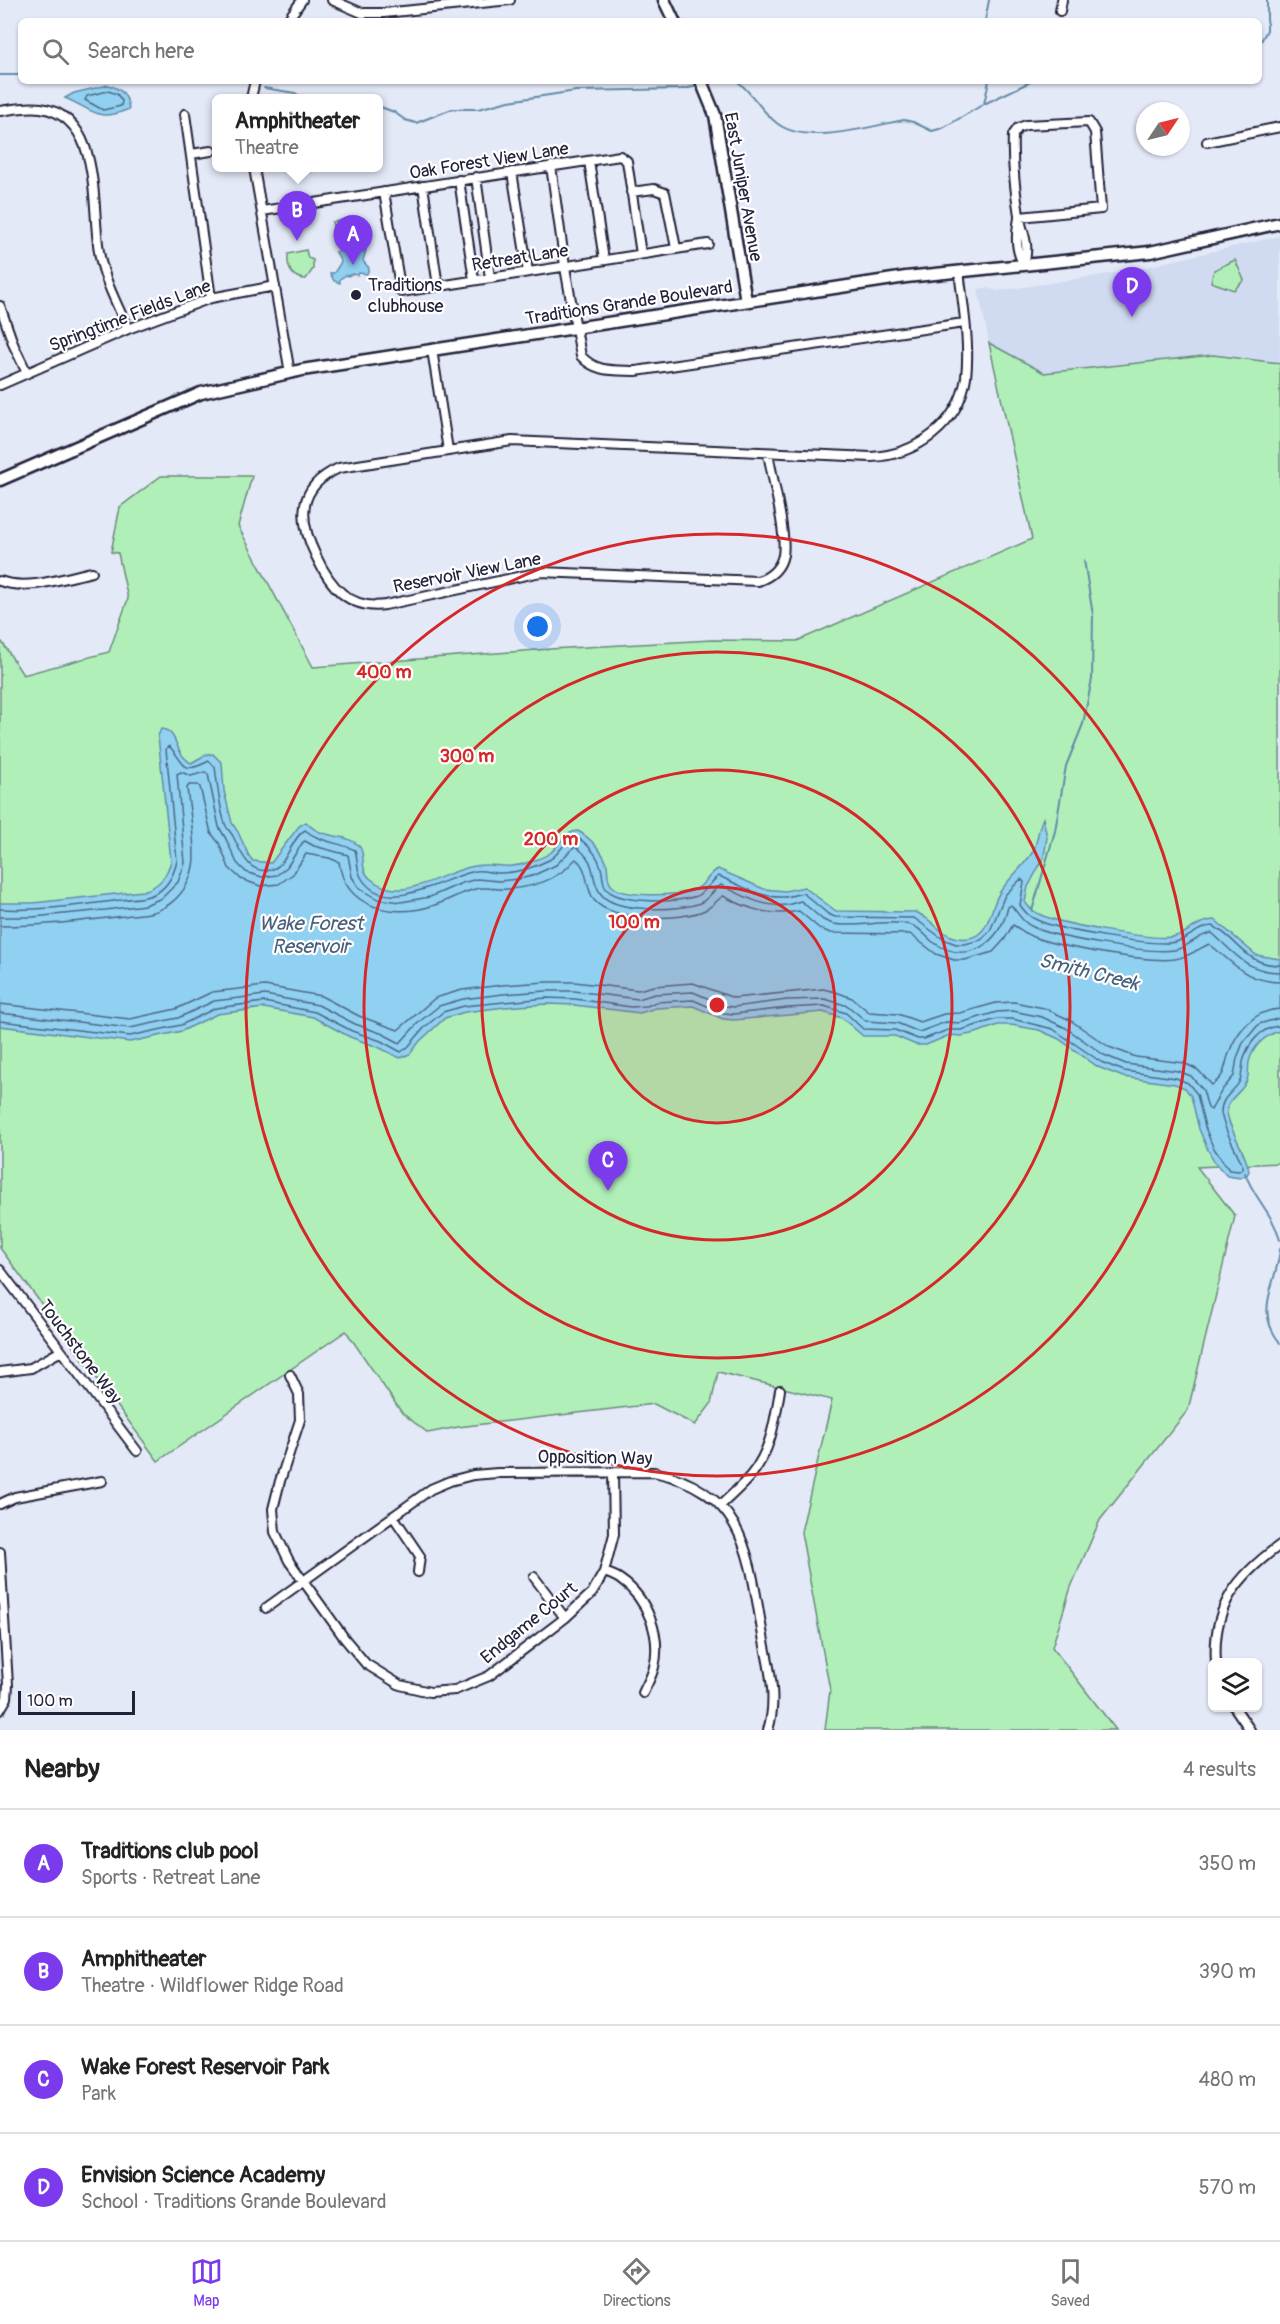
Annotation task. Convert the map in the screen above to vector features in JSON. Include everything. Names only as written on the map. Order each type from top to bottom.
[{"type":"main road","points":[[667,1],[673,18]]},
{"type":"main road","name":"East Juniper Avenue","points":[[702,84],[711,103],[721,144],[746,302]]},
{"type":"main road","name":"Traditions Grande Boulevard","points":[[0,480],[201,393],[290,373],[896,278],[1150,252],[1280,222]]},
{"type":"street","points":[[289,18],[302,0]]},
{"type":"street","points":[[332,0],[362,13],[384,14],[471,2],[510,0]]},
{"type":"street","points":[[1060,11],[1062,0]]},
{"type":"street","points":[[0,111],[30,107],[48,110],[64,117],[81,135],[88,155],[99,256],[105,277],[128,329]]},
{"type":"street","points":[[185,114],[211,298]]},
{"type":"street","points":[[1020,217],[1101,209],[1095,132],[1089,123],[1086,121],[1026,125],[1016,131],[1013,142],[1020,217],[1027,253],[1024,266]]},
{"type":"street","points":[[1207,141],[1280,127]]},
{"type":"street","points":[[191,153],[211,151]]},
{"type":"street","name":"Oak Forest View Lane","points":[[262,211],[620,156],[627,161],[641,254]]},
{"type":"street","points":[[589,161],[604,260]]},
{"type":"street","points":[[551,166],[581,356],[589,365],[601,370],[636,371],[964,323]]},
{"type":"street","points":[[255,172],[290,373]]},
{"type":"street","points":[[512,172],[528,272]]},
{"type":"street","points":[[476,177],[490,278]]},
{"type":"street","points":[[459,180],[474,280]]},
{"type":"street","points":[[423,186],[438,286]]},
{"type":"street","points":[[632,192],[654,189],[665,193],[676,248]]},
{"type":"street","name":"Retreat Lane","points":[[384,192],[401,292],[708,244]]},
{"type":"street","name":"Reservoir View Lane","points":[[768,453],[782,534],[783,555],[777,569],[771,575],[758,581],[721,581],[553,571],[523,574],[377,606],[360,604],[344,596],[327,577],[305,533],[303,514],[314,487],[326,475],[339,468],[512,441],[886,456],[906,451],[927,439],[947,420],[962,392],[967,369],[959,271]]},
{"type":"street","name":"Springtime Fields Lane","points":[[0,385],[128,329],[211,298],[275,286]]},
{"type":"street","points":[[0,306],[27,373]]},
{"type":"street","points":[[432,350],[448,450]]},
{"type":"street","points":[[0,582],[13,586],[92,572]]},
{"type":"street","name":"Touchstone Way","points":[[0,1270],[137,1451]]},
{"type":"street","points":[[0,1372],[31,1368],[61,1351]]},
{"type":"street","name":"Endgame Court","points":[[290,1375],[299,1394],[300,1420],[273,1509],[275,1532],[280,1545],[303,1582],[366,1664],[400,1685],[430,1692],[455,1690],[489,1676],[565,1617],[591,1593],[604,1572],[614,1534],[613,1472]]},
{"type":"street","points":[[720,1506],[751,1475],[765,1453],[773,1429],[780,1390]]},
{"type":"street","name":"Opposition Way","points":[[266,1608],[431,1489],[473,1475],[654,1472],[680,1478],[704,1492],[720,1506],[737,1528],[749,1556],[774,1698],[768,1730]]},
{"type":"street","points":[[0,1504],[15,1497],[102,1481]]},
{"type":"street","points":[[393,1516],[420,1556],[418,1572]]},
{"type":"street","points":[[1216,1658],[1217,1627],[1223,1605],[1232,1589],[1245,1573],[1280,1545]]},
{"type":"street","points":[[0,1552],[8,1684],[7,1698],[0,1710]]},
{"type":"street","points":[[604,1572],[621,1579],[634,1592],[647,1610],[652,1625],[656,1649],[654,1667],[643,1693]]},
{"type":"street","points":[[534,1577],[565,1617]]},
{"type":"street","points":[[1238,1712],[1250,1730]]},
{"type":"shaded area","points":[[1280,236],[1280,363],[1213,355],[1044,373],[989,343],[978,289],[987,288],[998,291],[1128,271]]},
{"type":"green space","points":[[357,218],[359,232],[335,236],[332,222]]},
{"type":"green space","points":[[306,250],[308,258],[313,260],[313,269],[306,279],[293,275],[289,268],[288,254]]},
{"type":"green space","points":[[1235,260],[1244,280],[1234,290],[1211,282],[1214,270]]},
{"type":"green space","points":[[989,343],[1044,373],[1213,355],[1280,363],[1280,1163],[1197,1167],[1235,1216],[1188,1410],[1100,1520],[1071,1587],[1052,1647],[1116,1730],[825,1730],[830,1690],[801,1532],[832,1400],[718,1372],[711,1404],[695,1425],[654,1404],[458,1427],[428,1433],[402,1413],[346,1331],[158,1461],[0,1248],[0,642],[23,675],[109,652],[128,599],[118,553],[111,552],[120,507],[161,476],[252,476],[238,526],[313,667],[550,649],[712,640],[797,641],[1032,539]]},
{"type":"water","points":[[108,85],[123,93],[129,109],[102,115],[65,98],[74,93]]},
{"type":"water","points":[[361,246],[366,250],[363,261],[369,268],[367,274],[346,275],[340,279],[340,283],[334,281],[330,273],[334,273],[341,262],[336,252],[340,250],[347,252]]},
{"type":"water","name":"Wake Forest Reservoir","points":[[161,729],[170,732],[180,752],[191,763],[205,755],[213,754],[222,763],[224,791],[232,823],[253,861],[271,863],[299,826],[306,822],[320,832],[354,842],[361,850],[367,875],[383,886],[396,889],[409,888],[475,866],[521,865],[548,854],[565,836],[578,831],[587,837],[603,855],[610,883],[624,892],[663,895],[686,892],[697,888],[718,869],[764,889],[785,891],[804,887],[836,911],[915,912],[951,936],[969,938],[983,930],[1000,892],[1032,853],[1043,818],[1047,837],[1044,857],[1028,887],[1025,902],[1034,912],[1084,926],[1125,934],[1161,937],[1178,936],[1203,922],[1215,920],[1256,955],[1280,959],[1280,1031],[1269,1035],[1253,1051],[1247,1080],[1230,1102],[1227,1111],[1249,1171],[1247,1175],[1240,1178],[1227,1176],[1216,1164],[1199,1129],[1191,1096],[1185,1088],[1175,1084],[1123,1077],[1098,1067],[1059,1039],[1039,1030],[1011,1025],[998,1025],[961,1036],[950,1035],[926,1045],[916,1045],[895,1036],[863,1036],[842,1018],[823,1012],[734,1020],[723,1019],[693,1006],[656,1008],[640,1013],[547,1004],[465,1012],[445,1018],[420,1041],[410,1054],[400,1058],[350,1037],[313,1017],[264,1008],[217,1014],[182,1031],[130,1042],[0,1026],[0,903],[33,903],[143,891],[158,884],[167,872],[171,861],[158,736]]},
{"type":"waterway","points":[[986,18],[989,0]]},
{"type":"waterway","points":[[1262,39],[1267,30],[1267,0]]},
{"type":"waterway","points":[[0,75],[18,75]]},
{"type":"waterway","points":[[740,84],[778,124],[806,134],[857,130],[904,120],[932,131],[943,128],[984,104],[1026,84]]},
{"type":"waterway","points":[[984,104],[988,84]]},
{"type":"waterway","points":[[383,108],[405,120],[416,123],[452,109],[478,109],[509,101],[576,91],[683,89],[698,86]]},
{"type":"waterway","points":[[264,88],[297,94]]},
{"type":"waterway","points":[[1032,911],[1055,831],[1066,766],[1083,724],[1092,679],[1093,615],[1084,560]]},
{"type":"waterway","points":[[1245,1173],[1273,1222],[1280,1240]]},
{"type":"waterway","points":[[1280,1249],[1267,1308],[1272,1331],[1280,1343]]},
{"type":"place","name":"Amphitheater","points":[[297,241]]},
{"type":"place","name":"Traditions club pool","points":[[353,265]]},
{"type":"place","name":"Traditions clubhouse","points":[[356,295]]},
{"type":"place","name":"Envision Science Academy","points":[[1132,317]]},
{"type":"place","name":"Wake Forest Reservoir Park","points":[[608,1191]]},
{"type":"water label","name":"Smith Creek","points":[[1089,972]]}]
